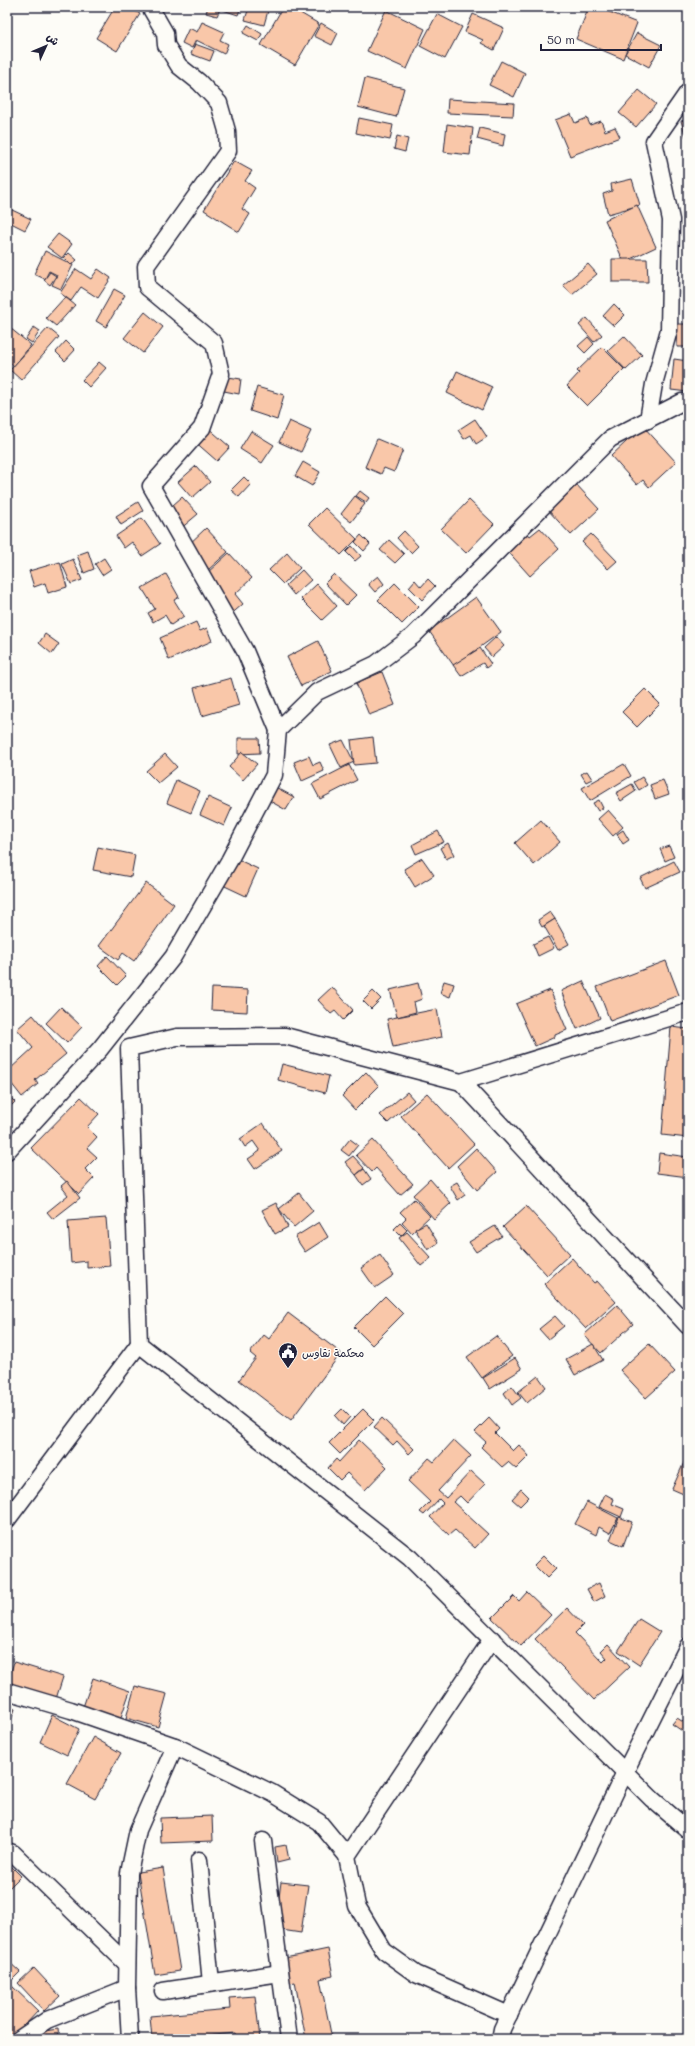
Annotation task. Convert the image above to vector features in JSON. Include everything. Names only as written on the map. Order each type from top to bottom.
[{"type":"street","points":[[7,1152],[100,1049],[173,957],[229,861],[274,775],[278,730],[245,651],[151,486],[202,428],[221,374],[214,343],[146,288],[146,266],[228,152],[227,131],[219,103],[199,82],[179,66],[166,45],[165,33],[150,7]]},
{"type":"street","points":[[648,420],[654,384],[669,330],[671,220],[654,141],[688,92]]},
{"type":"street","points":[[278,730],[317,692],[376,664],[414,636],[610,440],[682,402],[688,402]]},
{"type":"street","points":[[100,1049],[129,1048],[177,1037],[285,1036],[462,1082],[688,1012]]},
{"type":"street","points":[[7,1520],[139,1344],[129,1048]]},
{"type":"street","points":[[462,1082],[688,1326]]},
{"type":"street","points":[[139,1344],[410,1558],[625,1772],[688,1830]]},
{"type":"street","points":[[347,1856],[492,1639]]},
{"type":"street","points":[[500,2039],[509,2015],[625,1772],[688,1646]]},
{"type":"street","points":[[7,1691],[71,1710],[175,1746],[272,1793],[319,1822],[347,1856],[358,1906],[384,1951],[416,1974],[509,2015]]},
{"type":"street","points":[[130,2039],[127,1988],[129,1873],[138,1830],[175,1746]]},
{"type":"street","points":[[263,1841],[289,2039]]},
{"type":"street","points":[[7,1852],[13,1853],[127,1964]]},
{"type":"street","points":[[199,1860],[211,1983]]},
{"type":"street","points":[[163,1990],[280,1973]]},
{"type":"street","points":[[19,2039],[47,2020],[127,1988]]},
{"type":"building","points":[[115,7],[128,7],[140,14],[117,51],[96,38]]},
{"type":"building","points":[[208,7],[241,7],[238,15],[220,9],[217,16],[206,13]]},
{"type":"building","points":[[249,7],[269,7],[264,25],[245,20]]},
{"type":"building","points":[[283,7],[290,7],[319,24],[295,65],[261,45]]},
{"type":"building","points":[[589,7],[597,7],[637,23],[623,59],[576,39]]},
{"type":"building","points":[[386,10],[425,29],[407,69],[367,51]]},
{"type":"building","points":[[437,14],[462,27],[445,59],[420,46]]},
{"type":"building","points":[[473,14],[504,28],[494,50],[481,43],[483,40],[465,32]]},
{"type":"building","points":[[202,22],[224,32],[220,40],[228,44],[224,54],[196,40],[192,48],[182,43],[189,28],[197,32]]},
{"type":"building","points":[[321,23],[338,33],[332,45],[314,36]]},
{"type":"building","points":[[248,25],[262,34],[258,41],[243,33]]},
{"type":"building","points":[[637,33],[661,45],[649,67],[625,54]]},
{"type":"building","points":[[195,44],[214,51],[210,61],[191,54]]},
{"type":"building","points":[[501,61],[525,73],[514,97],[489,85]]},
{"type":"building","points":[[365,78],[404,88],[396,117],[358,107]]},
{"type":"building","points":[[639,90],[656,104],[636,127],[619,113]]},
{"type":"building","points":[[448,99],[514,103],[513,116],[447,113]]},
{"type":"building","points":[[571,114],[575,123],[587,118],[590,125],[601,121],[605,131],[615,127],[620,137],[570,156],[555,120]]},
{"type":"building","points":[[359,118],[393,125],[390,140],[356,133]]},
{"type":"building","points":[[688,119],[688,136],[686,137],[681,121]]},
{"type":"building","points":[[447,124],[473,128],[470,155],[444,152]]},
{"type":"building","points":[[480,128],[505,134],[503,146],[477,139]]},
{"type":"building","points":[[397,136],[408,139],[405,152],[394,149]]},
{"type":"building","points":[[234,161],[252,171],[245,181],[255,188],[242,209],[250,214],[239,232],[204,210]]},
{"type":"building","points":[[632,179],[640,205],[608,214],[603,194],[612,191],[611,184]]},
{"type":"building","points":[[637,205],[656,247],[624,262],[605,220]]},
{"type":"building","points":[[10,209],[31,219],[25,230],[7,221],[7,215]]},
{"type":"building","points":[[58,234],[72,244],[62,258],[47,247]]},
{"type":"building","points":[[45,251],[73,265],[61,289],[52,285],[57,275],[49,271],[45,279],[34,274]]},
{"type":"building","points":[[69,253],[77,260],[71,265],[64,258]]},
{"type":"building","points":[[612,259],[647,259],[648,282],[612,282]]},
{"type":"building","points":[[588,264],[597,274],[572,295],[563,285]]},
{"type":"building","points":[[76,269],[91,279],[98,269],[111,278],[98,298],[81,287],[71,301],[60,293]]},
{"type":"building","points":[[50,272],[56,276],[50,285],[44,280]]},
{"type":"building","points":[[114,289],[125,295],[106,327],[96,321]]},
{"type":"building","points":[[65,297],[75,305],[56,326],[46,318]]},
{"type":"building","points":[[614,304],[625,315],[614,326],[603,316]]},
{"type":"building","points":[[145,312],[163,327],[143,353],[124,338]]},
{"type":"building","points":[[587,318],[602,335],[594,342],[579,325]]},
{"type":"building","points":[[676,324],[688,324],[688,347],[677,347]]},
{"type":"building","points":[[34,327],[40,331],[32,343],[26,339]]},
{"type":"building","points":[[10,328],[31,345],[14,366],[7,361],[7,332]]},
{"type":"building","points":[[48,328],[59,337],[21,380],[10,370]]},
{"type":"building","points":[[624,336],[642,355],[626,370],[608,351]]},
{"type":"building","points":[[588,337],[594,344],[585,353],[578,346]]},
{"type":"building","points":[[66,341],[75,350],[65,361],[56,352]]},
{"type":"building","points":[[602,347],[624,369],[587,406],[567,386],[579,373],[577,371]]},
{"type":"building","points":[[674,359],[688,361],[688,392],[671,390]]},
{"type":"building","points":[[99,362],[106,368],[89,387],[82,380]]},
{"type":"building","points":[[457,371],[492,387],[482,410],[447,393]]},
{"type":"building","points":[[222,376],[241,379],[239,394],[219,390]]},
{"type":"building","points":[[257,387],[284,395],[277,420],[250,411]]},
{"type":"building","points":[[475,419],[487,437],[476,444],[471,435],[464,439],[458,430]]},
{"type":"building","points":[[289,421],[311,431],[301,452],[279,442]]},
{"type":"building","points":[[206,426],[230,447],[217,461],[193,440]]},
{"type":"building","points":[[643,426],[676,462],[649,487],[643,480],[637,485],[611,456]]},
{"type":"building","points":[[251,431],[274,445],[262,463],[240,449]]},
{"type":"building","points":[[377,439],[403,450],[394,472],[384,468],[381,474],[365,467]]},
{"type":"building","points":[[303,462],[320,472],[312,486],[295,476]]},
{"type":"building","points":[[196,466],[210,482],[192,498],[178,482]]},
{"type":"building","points":[[244,477],[251,484],[239,497],[231,490]]},
{"type":"building","points":[[575,483],[599,509],[571,535],[547,509]]},
{"type":"building","points":[[360,491],[369,498],[366,502],[356,496]]},
{"type":"building","points":[[355,496],[365,504],[351,522],[341,514]]},
{"type":"building","points":[[182,497],[198,514],[179,530],[164,513]]},
{"type":"building","points":[[469,500],[494,524],[466,553],[441,529]]},
{"type":"building","points":[[138,502],[143,511],[121,525],[116,516]]},
{"type":"building","points":[[325,508],[357,539],[341,555],[309,524]]},
{"type":"building","points":[[142,518],[160,544],[142,556],[132,542],[124,548],[116,536]]},
{"type":"building","points":[[206,528],[228,552],[208,570],[186,547]]},
{"type":"building","points":[[540,528],[559,549],[530,576],[505,548],[525,530],[530,536]]},
{"type":"building","points":[[404,531],[418,546],[411,553],[397,538]]},
{"type":"building","points":[[591,534],[617,561],[608,569],[582,542]]},
{"type":"building","points":[[361,535],[370,544],[364,551],[355,542]]},
{"type":"building","points":[[389,540],[404,554],[395,563],[380,550]]},
{"type":"building","points":[[352,546],[361,556],[355,561],[346,552]]},
{"type":"building","points":[[88,551],[94,569],[84,573],[77,555]]},
{"type":"building","points":[[229,553],[252,578],[235,594],[243,604],[228,617],[207,573]]},
{"type":"building","points":[[287,553],[300,568],[283,584],[269,570]]},
{"type":"building","points":[[104,558],[111,569],[102,575],[95,564]]},
{"type":"building","points":[[73,559],[82,580],[71,584],[62,564]]},
{"type":"building","points":[[60,562],[67,587],[48,593],[45,583],[34,587],[29,571]]},
{"type":"building","points":[[302,570],[311,580],[294,595],[286,585]]},
{"type":"building","points":[[166,574],[179,597],[174,600],[184,616],[171,625],[165,615],[153,622],[148,613],[155,609],[142,588]]},
{"type":"building","points":[[334,574],[356,595],[346,605],[325,583]]},
{"type":"building","points":[[378,576],[384,584],[375,592],[368,584]]},
{"type":"building","points":[[428,579],[435,586],[422,600],[409,587],[415,580],[421,587]]},
{"type":"building","points":[[395,583],[419,607],[402,624],[378,600]]},
{"type":"building","points":[[317,584],[337,606],[322,620],[301,599]]},
{"type":"building","points":[[476,597],[501,632],[454,666],[429,631]]},
{"type":"building","points":[[196,622],[200,631],[207,628],[212,641],[169,660],[160,638]]},
{"type":"building","points":[[45,634],[59,644],[52,654],[39,643]]},
{"type":"building","points":[[496,637],[504,646],[492,657],[484,648]]},
{"type":"building","points":[[318,641],[332,671],[301,686],[287,657]]},
{"type":"building","points":[[480,648],[491,664],[486,668],[483,663],[461,676],[453,665]]},
{"type":"building","points":[[382,672],[395,705],[369,715],[356,683]]},
{"type":"building","points":[[231,678],[239,705],[202,716],[194,688]]},
{"type":"building","points":[[645,689],[660,704],[637,727],[622,712]]},
{"type":"building","points":[[373,737],[376,763],[354,765],[351,740]]},
{"type":"building","points":[[238,738],[259,738],[260,753],[238,754]]},
{"type":"building","points":[[343,740],[354,762],[341,768],[330,745]]},
{"type":"building","points":[[242,752],[257,764],[243,780],[229,767]]},
{"type":"building","points":[[165,754],[177,767],[158,783],[146,771]]},
{"type":"building","points":[[309,756],[313,765],[320,762],[324,771],[302,781],[294,762]]},
{"type":"building","points":[[624,764],[631,776],[590,801],[582,788]]},
{"type":"building","points":[[349,765],[357,780],[320,799],[312,784]]},
{"type":"building","points":[[587,771],[592,779],[586,782],[581,774]]},
{"type":"building","points":[[642,777],[647,785],[639,790],[634,782]]},
{"type":"building","points":[[176,780],[200,791],[191,813],[167,803]]},
{"type":"building","points":[[663,780],[669,794],[655,799],[650,785]]},
{"type":"building","points":[[266,782],[294,797],[286,810],[259,795]]},
{"type":"building","points":[[632,784],[636,791],[621,801],[616,793]]},
{"type":"building","points":[[208,797],[232,808],[224,826],[200,815]]},
{"type":"building","points":[[599,800],[603,808],[598,811],[593,803]]},
{"type":"building","points":[[608,810],[623,827],[613,836],[598,819]]},
{"type":"building","points":[[541,820],[560,842],[534,865],[515,843]]},
{"type":"building","points":[[623,830],[629,840],[623,844],[617,834]]},
{"type":"building","points":[[438,831],[444,842],[416,854],[412,845]]},
{"type":"building","points":[[448,843],[454,855],[446,859],[440,848]]},
{"type":"building","points":[[669,846],[674,857],[665,861],[660,849]]},
{"type":"building","points":[[98,847],[135,855],[131,877],[93,870]]},
{"type":"building","points":[[224,853],[258,869],[246,896],[212,880]]},
{"type":"building","points":[[422,858],[434,875],[415,887],[404,869]]},
{"type":"building","points":[[674,861],[680,872],[645,888],[640,878]]},
{"type":"building","points":[[146,883],[174,904],[134,961],[123,953],[118,960],[99,946]]},
{"type":"building","points":[[550,912],[555,919],[542,927],[538,920]]},
{"type":"building","points":[[555,919],[569,944],[558,950],[544,926]]},
{"type":"building","points":[[548,937],[554,948],[538,956],[533,944]]},
{"type":"building","points":[[107,956],[126,976],[117,985],[98,966]]},
{"type":"building","points":[[666,961],[679,995],[610,1021],[597,987]]},
{"type":"building","points":[[444,981],[454,984],[450,997],[440,993]]},
{"type":"building","points":[[583,981],[600,1018],[577,1029],[561,991]]},
{"type":"building","points":[[418,983],[422,999],[414,1002],[416,1012],[397,1017],[390,990]]},
{"type":"building","points":[[332,987],[353,1010],[343,1020],[335,1011],[331,1014],[318,1000]]},
{"type":"building","points":[[212,988],[248,990],[247,1012],[211,1010]]},
{"type":"building","points":[[550,990],[567,1030],[535,1046],[516,1004]]},
{"type":"building","points":[[373,991],[381,999],[371,1009],[363,1001]]},
{"type":"building","points":[[61,1007],[82,1027],[67,1043],[46,1023]]},
{"type":"building","points":[[437,1009],[442,1037],[393,1047],[387,1019]]},
{"type":"building","points":[[33,1015],[66,1054],[35,1080],[38,1084],[22,1097],[7,1078],[7,1065],[10,1069],[33,1048],[17,1029]]},
{"type":"building","points":[[671,1027],[688,1029],[688,1138],[662,1135]]},
{"type":"building","points":[[282,1064],[329,1076],[325,1093],[278,1080]]},
{"type":"building","points":[[366,1072],[379,1086],[355,1110],[342,1096]]},
{"type":"building","points":[[407,1092],[414,1100],[388,1123],[380,1115]]},
{"type":"building","points":[[427,1093],[474,1144],[448,1168],[401,1116]]},
{"type":"building","points":[[7,1094],[15,1102],[7,1110]]},
{"type":"building","points":[[81,1097],[99,1114],[87,1127],[97,1137],[87,1148],[97,1157],[85,1169],[94,1178],[79,1194],[31,1148]]},
{"type":"building","points":[[263,1123],[282,1151],[255,1169],[248,1159],[260,1151],[253,1141],[245,1147],[240,1139]]},
{"type":"building","points":[[350,1139],[358,1145],[349,1156],[341,1150]]},
{"type":"building","points":[[373,1140],[413,1184],[400,1195],[376,1168],[372,1172],[356,1155]]},
{"type":"building","points":[[476,1148],[497,1172],[477,1190],[457,1166]]},
{"type":"building","points":[[659,1153],[688,1157],[688,1177],[657,1173]]},
{"type":"building","points":[[353,1156],[364,1168],[356,1175],[345,1162]]},
{"type":"building","points":[[364,1169],[371,1179],[363,1185],[356,1175]]},
{"type":"building","points":[[430,1179],[451,1203],[434,1219],[413,1195]]},
{"type":"building","points":[[67,1181],[80,1198],[53,1219],[47,1212],[68,1195],[61,1186]]},
{"type":"building","points":[[457,1182],[465,1195],[458,1200],[450,1186]]},
{"type":"building","points":[[299,1193],[313,1211],[294,1227],[279,1209]]},
{"type":"building","points":[[414,1199],[430,1216],[412,1233],[402,1222],[406,1218],[400,1212]]},
{"type":"building","points":[[276,1203],[288,1227],[275,1234],[262,1210]]},
{"type":"building","points":[[526,1206],[570,1254],[547,1275],[503,1227]]},
{"type":"building","points":[[106,1218],[110,1266],[87,1268],[87,1261],[71,1263],[68,1221]]},
{"type":"building","points":[[319,1222],[328,1237],[305,1252],[295,1237]]},
{"type":"building","points":[[400,1223],[407,1230],[401,1236],[394,1229]]},
{"type":"building","points":[[426,1223],[438,1243],[428,1250],[415,1229]]},
{"type":"building","points":[[495,1226],[502,1236],[476,1252],[469,1242]]},
{"type":"building","points":[[407,1232],[431,1258],[421,1266],[399,1238]]},
{"type":"building","points":[[380,1255],[394,1275],[375,1288],[361,1268]]},
{"type":"building","points":[[572,1258],[594,1283],[597,1281],[616,1302],[586,1329],[544,1284]]},
{"type":"building","points":[[385,1296],[403,1314],[372,1345],[354,1327]]},
{"type":"building","points":[[617,1305],[633,1324],[601,1353],[584,1335]]},
{"type":"building","name":"محكمة نقاوس","points":[[288,1313],[341,1353],[291,1420],[239,1380],[256,1358],[250,1353],[264,1335],[269,1339]]},
{"type":"building","points":[[555,1316],[564,1326],[548,1339],[539,1329]]},
{"type":"building","points":[[496,1336],[512,1356],[482,1378],[467,1357]]},
{"type":"building","points":[[593,1344],[603,1360],[575,1375],[566,1359]]},
{"type":"building","points":[[649,1344],[675,1372],[646,1398],[620,1370]]},
{"type":"building","points":[[515,1358],[522,1369],[490,1389],[483,1378]]},
{"type":"building","points":[[538,1376],[546,1387],[527,1403],[518,1392]]},
{"type":"building","points":[[512,1386],[521,1398],[512,1405],[504,1393]]},
{"type":"building","points":[[342,1409],[350,1417],[343,1425],[335,1416]]},
{"type":"building","points":[[363,1409],[374,1420],[340,1454],[329,1443]]},
{"type":"building","points":[[382,1418],[414,1449],[409,1454],[397,1441],[393,1445],[374,1427]]},
{"type":"building","points":[[489,1418],[499,1429],[495,1433],[513,1451],[519,1445],[529,1456],[516,1469],[508,1462],[502,1467],[481,1447],[486,1442],[475,1432]]},
{"type":"building","points":[[359,1440],[387,1467],[365,1490],[347,1473],[340,1480],[328,1468],[336,1459],[339,1462]]},
{"type":"building","points":[[454,1440],[471,1456],[438,1491],[446,1498],[471,1471],[485,1484],[467,1503],[460,1496],[453,1502],[488,1534],[475,1548],[455,1530],[449,1535],[430,1517],[443,1503],[439,1499],[424,1515],[420,1512],[430,1502],[408,1481],[429,1458],[434,1462]]},
{"type":"building","points":[[686,1458],[688,1458],[688,1496],[672,1489]]},
{"type":"building","points":[[521,1489],[529,1497],[520,1506],[512,1499]]},
{"type":"building","points":[[605,1494],[614,1499],[612,1504],[624,1509],[621,1517],[599,1507]]},
{"type":"building","points":[[587,1502],[618,1518],[610,1533],[599,1527],[596,1535],[575,1524]]},
{"type":"building","points":[[619,1517],[632,1522],[623,1546],[610,1540]]},
{"type":"building","points":[[543,1556],[556,1569],[547,1578],[534,1565]]},
{"type":"building","points":[[599,1583],[605,1596],[594,1602],[587,1589]]},
{"type":"building","points":[[527,1592],[551,1615],[521,1646],[492,1618],[514,1596],[519,1601]]},
{"type":"building","points":[[567,1608],[583,1625],[575,1633],[603,1662],[607,1658],[601,1651],[608,1644],[629,1667],[594,1700],[535,1639]]},
{"type":"building","points":[[639,1619],[660,1632],[639,1665],[618,1651]]},
{"type":"building","points":[[14,1662],[63,1677],[54,1705],[7,1684]]},
{"type":"building","points":[[93,1678],[130,1691],[120,1720],[83,1707]]},
{"type":"building","points":[[135,1686],[167,1694],[158,1727],[126,1718]]},
{"type":"building","points":[[7,1707],[15,1709],[7,1732]]},
{"type":"building","points":[[52,1715],[79,1729],[67,1755],[40,1742]]},
{"type":"building","points":[[677,1718],[688,1725],[688,1735],[672,1724]]},
{"type":"building","points":[[93,1737],[121,1753],[95,1799],[67,1784]]},
{"type":"building","points":[[212,1816],[213,1841],[161,1843],[160,1818]]},
{"type":"building","points":[[286,1845],[289,1860],[277,1863],[275,1847]]},
{"type":"building","points":[[7,1862],[21,1876],[7,1890]]},
{"type":"building","points":[[163,1868],[180,1971],[155,1975],[138,1872]]},
{"type":"building","points":[[281,1882],[308,1885],[301,1933],[275,1929]]},
{"type":"building","points":[[328,1949],[333,1976],[320,1979],[332,2039],[306,2039],[295,1982],[290,1983],[285,1958]]},
{"type":"building","points":[[7,1960],[20,1972],[7,1985]]},
{"type":"building","points":[[34,1968],[60,1996],[44,2011],[18,1983]]},
{"type":"building","points":[[12,1986],[38,2011],[13,2038],[7,2032],[7,1991]]},
{"type":"building","points":[[255,1996],[260,2039],[236,2039],[235,2033],[175,2039],[152,2039],[150,2016],[230,2009],[229,1998]]},
{"type":"building","points":[[58,2029],[59,2039],[32,2039],[31,2033]]},
{"type":"place","name":"محكمة نقاوس","points":[[288,1369]]}]
